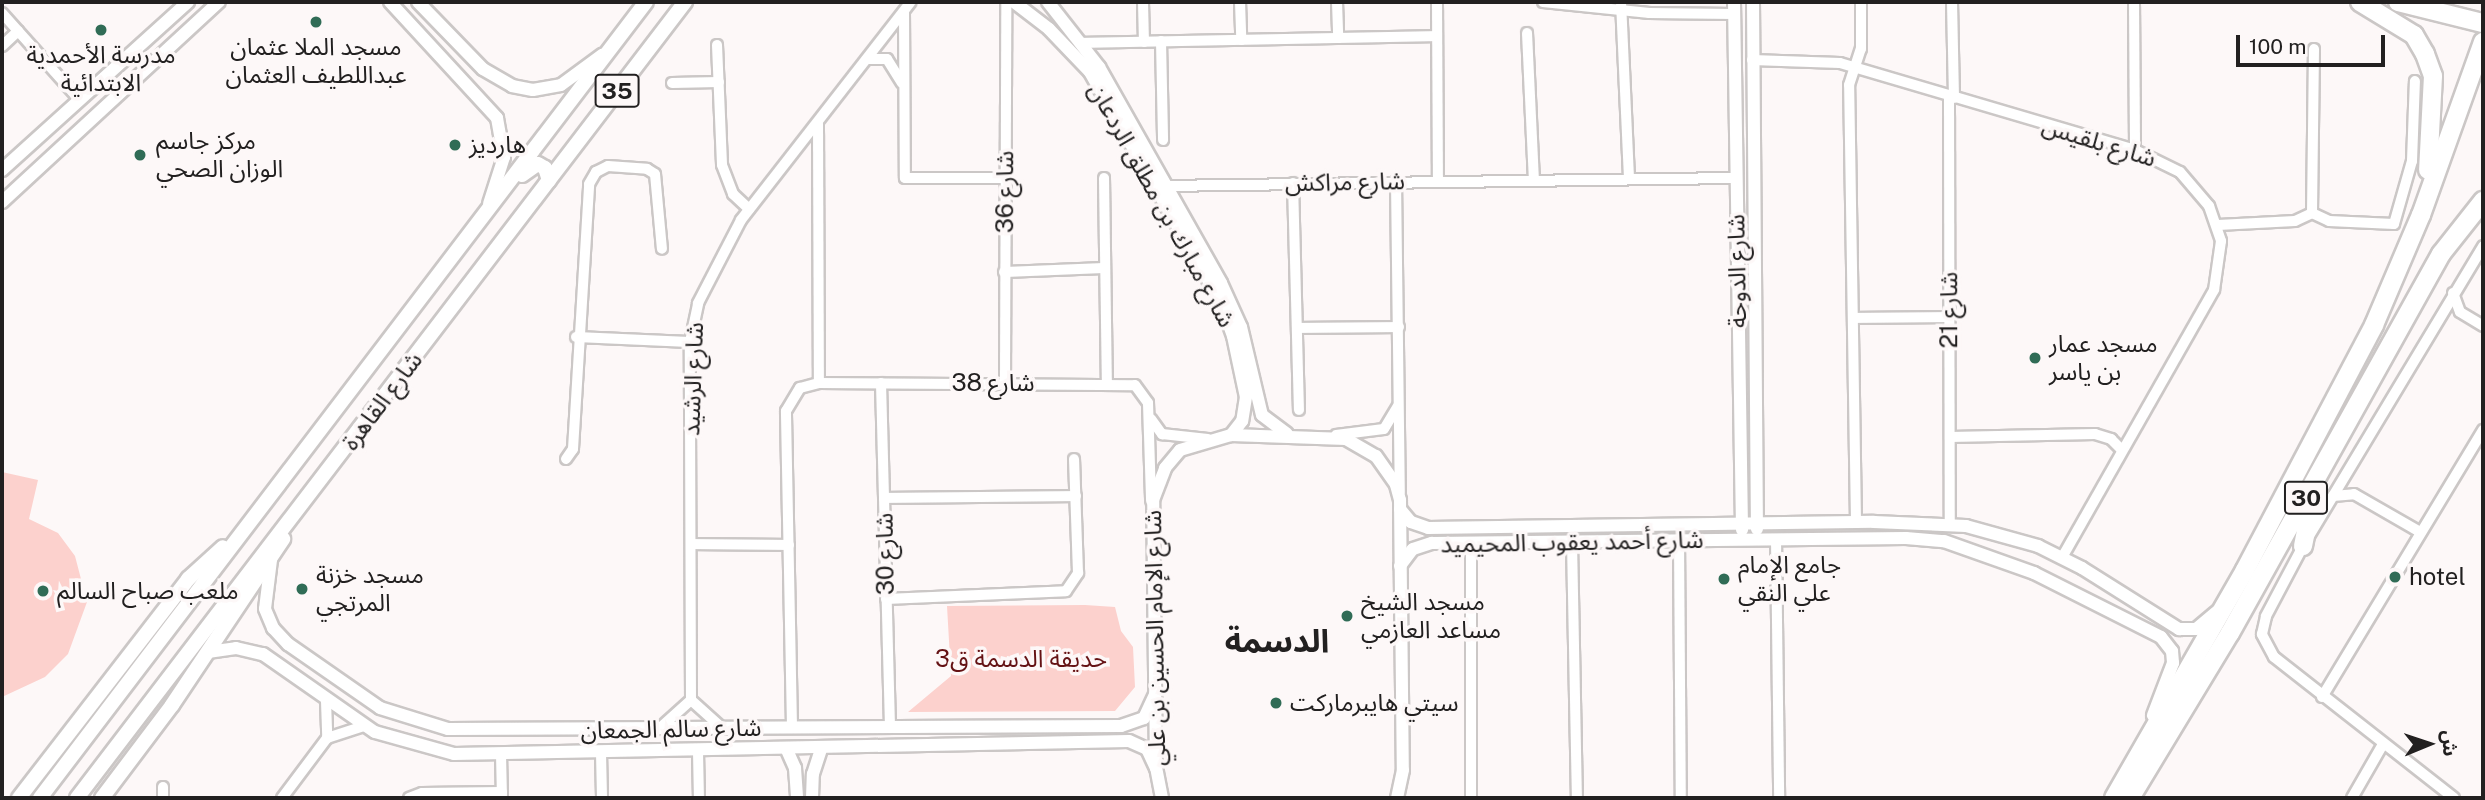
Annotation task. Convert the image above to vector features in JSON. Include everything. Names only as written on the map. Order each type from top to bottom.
[{"type":"highway","points":[[2360,2],[2414,34],[2433,76],[2432,135],[2421,215]]},
{"type":"highway","points":[[2398,2],[2483,23]]},
{"type":"highway","name":"30","points":[[2127,790],[2374,325],[2421,215],[2483,41]]},
{"type":"highway","name":"30","points":[[2113,798],[2127,790],[2319,475],[2441,254],[2483,201]]},
{"type":"highway","points":[[2303,546],[2319,475]]},
{"type":"main road","name":"شارع القاهرة","points":[[40,798],[646,2]]},
{"type":"main road","name":"شارع القاهرة","points":[[77,798],[250,567],[295,515],[685,2]]},
{"type":"main road","points":[[512,180],[538,164],[545,168],[549,180]]},
{"type":"main road","points":[[102,798],[208,652],[271,559],[295,515]]},
{"type":"main road","points":[[19,798],[188,579],[234,541]]},
{"type":"street","points":[[2,170],[188,2]]},
{"type":"street","points":[[2,202],[219,2]]},
{"type":"street","points":[[390,2],[486,102],[500,128],[502,167],[484,216]]},
{"type":"street","points":[[418,2],[492,76],[523,89],[561,85],[608,51]]},
{"type":"street","name":"شارع الرشيد","points":[[691,700],[690,342],[713,268],[749,209],[911,2]]},
{"type":"street","name":"شارع 36","points":[[1005,383],[1006,2]]},
{"type":"street","name":"شارع مبارك بن مطلق الردعان","points":[[1014,2],[1049,29],[1090,72],[1234,309],[1262,415],[1290,436]]},
{"type":"street","name":"شارع مبارك بن مطلق الردعان","points":[[1048,2],[1082,43],[1161,186],[1221,303],[1233,336],[1246,397],[1242,421],[1231,435]]},
{"type":"street","points":[[1143,2],[1144,42]]},
{"type":"street","points":[[1240,2],[1241,40]]},
{"type":"street","points":[[1337,2],[1338,38]]},
{"type":"street","points":[[1437,2],[1438,181]]},
{"type":"street","points":[[1543,2],[1621,7],[1734,8]]},
{"type":"street","name":"شارع الدوحة","points":[[1753,2],[1751,91],[1758,540]]},
{"type":"street","points":[[1856,522],[1849,85],[1861,49],[1861,2]]},
{"type":"street","name":"شارع 21","points":[[1950,524],[1952,2]]},
{"type":"street","points":[[2134,2],[2135,150]]},
{"type":"street","points":[[1621,7],[1629,179]]},
{"type":"street","name":"شارع الدوحة","points":[[1734,8],[1742,540]]},
{"type":"street","points":[[904,11],[905,178],[1004,178]]},
{"type":"street","points":[[2,13],[79,99]]},
{"type":"street","points":[[414,27],[425,24],[429,13]]},
{"type":"street","points":[[1049,29],[1062,16]]},
{"type":"street","points":[[2,46],[18,31]]},
{"type":"street","points":[[1527,33],[1534,180]]},
{"type":"street","points":[[1082,43],[1436,36]]},
{"type":"street","points":[[1161,41],[1163,140]]},
{"type":"street","points":[[717,45],[724,176],[749,209]]},
{"type":"street","points":[[2312,213],[2314,49]]},
{"type":"street","points":[[867,59],[890,62],[904,87]]},
{"type":"street","name":"شارع بلقيس","points":[[1752,60],[1821,60],[1854,66],[2135,150],[2164,161],[2188,179],[2218,225],[2221,255],[2214,290],[2120,449],[2062,558]]},
{"type":"street","points":[[2312,213],[2329,221],[2394,224],[2412,161],[2415,81]]},
{"type":"street","points":[[672,83],[719,82]]},
{"type":"street","points":[[1734,91],[1741,97],[1751,91]]},
{"type":"street","points":[[792,727],[786,407],[797,390],[819,383],[818,123]]},
{"type":"street","points":[[566,459],[573,449],[576,337],[589,184],[596,172],[608,166],[648,169],[655,174],[663,249]]},
{"type":"street","points":[[1104,178],[1107,383]]},
{"type":"street","name":"شارع مراكش","points":[[1161,186],[1735,178]]},
{"type":"street","points":[[1396,181],[1400,504]]},
{"type":"street","points":[[1293,183],[1299,410]]},
{"type":"street","points":[[2218,225],[2295,221],[2312,213]]},
{"type":"street","points":[[2454,798],[2322,697],[2269,652],[2262,634],[2266,616],[2303,546],[2483,246]]},
{"type":"street","points":[[1004,272],[1105,268]]},
{"type":"street","points":[[2453,292],[2462,314]]},
{"type":"street","points":[[2439,317],[2462,314],[2483,326]]},
{"type":"street","points":[[1853,318],[1950,317]]},
{"type":"street","points":[[1297,328],[1399,327]]},
{"type":"street","points":[[576,337],[690,342]]},
{"type":"street","name":"شارع 38","points":[[819,383],[1107,383],[1138,387],[1146,398],[1148,412],[1163,434],[1208,439]]},
{"type":"street","name":"شارع 30","points":[[881,383],[890,725]]},
{"type":"street","points":[[1326,436],[1384,429],[1395,417],[1400,392]]},
{"type":"street","points":[[1148,412],[1152,510]]},
{"type":"street","points":[[2322,697],[2420,532],[2480,445],[2483,430]]},
{"type":"street","points":[[1950,437],[2099,434],[2120,449]]},
{"type":"street","name":"شارع الإمام الحسين بن علي","points":[[1161,798],[1156,768],[1152,510],[1156,487],[1169,461],[1185,447],[1231,435],[1326,436],[1352,441],[1376,456],[1393,479],[1400,504],[1402,794]]},
{"type":"street","points":[[886,599],[1066,591],[1077,573],[1074,459]]},
{"type":"street","points":[[2347,472],[2354,494]]},
{"type":"street","points":[[2333,496],[2354,494],[2420,532]]},
{"type":"street","points":[[884,498],[1076,496]]},
{"type":"street","name":"شارع أحمد يعقوب المحيميد","points":[[1400,504],[1410,522],[1428,528],[1856,522],[1950,524],[2011,535],[2062,558],[2109,584],[2175,627],[2187,630],[2209,620],[2245,570]]},
{"type":"street","points":[[2002,559],[1997,543],[2011,535]]},
{"type":"street","name":"شارع أحمد يعقوب المحيميد","points":[[1400,566],[1420,545],[1471,542],[1920,538],[2002,559],[2157,634],[2173,654],[2169,679],[2127,790]]},
{"type":"street","points":[[1776,539],[1779,798]]},
{"type":"street","points":[[1679,540],[1681,798]]},
{"type":"street","points":[[1471,542],[1471,798]]},
{"type":"street","points":[[1572,542],[1577,798]]},
{"type":"street","points":[[691,544],[789,545]]},
{"type":"street","name":"شارع سالم الجمعان","points":[[271,559],[264,589],[268,619],[303,656],[370,703],[420,723],[448,729],[1132,724],[1144,718],[1155,694]]},
{"type":"street","points":[[2097,603],[2109,598],[2109,584]]},
{"type":"street","name":"شارع سالم الجمعان","points":[[208,652],[228,648],[254,650],[363,726],[439,752],[698,752],[1129,741],[1147,749],[1156,768]]},
{"type":"street","points":[[291,675],[292,662],[303,656]]},
{"type":"street","points":[[661,727],[691,700],[722,727]]},
{"type":"street","points":[[326,701],[327,738]]},
{"type":"street","points":[[411,744],[419,735],[420,723]]},
{"type":"street","points":[[935,746],[944,736],[936,725]]},
{"type":"street","points":[[282,798],[327,738],[363,726]]},
{"type":"street","points":[[439,752],[438,738],[448,729]]},
{"type":"street","points":[[621,729],[614,739],[622,752]]},
{"type":"street","points":[[2352,798],[2383,744]]},
{"type":"street","points":[[787,750],[795,768],[797,798]]},
{"type":"street","points":[[812,798],[813,774],[821,750]]},
{"type":"street","points":[[698,752],[699,798]]},
{"type":"street","points":[[601,753],[602,798]]},
{"type":"street","points":[[409,798],[422,793],[502,795],[501,754]]},
{"type":"street","points":[[163,787],[163,798]]},
{"type":"green space","name":"ملعب صباح السالم","points":[[2,472],[38,480],[29,519],[58,533],[75,556],[87,602],[68,654],[45,677],[2,697]]},
{"type":"green space","name":"حديقة الدسمة ق3","points":[[947,606],[1115,607],[1121,631],[1133,647],[1135,687],[1115,711],[908,712],[951,676]]},
{"type":"place","name":"مسجد الملا عثمان عبداللطيف العثمان","points":[[316,22]]},
{"type":"place","name":"مدرسة الأحمدية الابتدائية","points":[[101,30]]},
{"type":"place","name":"هارديز","points":[[455,145]]},
{"type":"place","name":"مركز جاسم الوزان الصحي","points":[[140,155]]},
{"type":"place","name":"مسجد عمار بن ياسر","points":[[2035,358]]},
{"type":"place","name":"hotel","points":[[2395,577]]},
{"type":"place","name":"جامع الإمام علي النقي","points":[[1724,579]]},
{"type":"place","name":"مسجد خزنة المرتجي","points":[[302,589]]},
{"type":"place","name":"ملعب صباح السالم","points":[[43,591]]},
{"type":"place","name":"مسجد الشيخ مساعد العازمي","points":[[1347,616]]},
{"type":"place","name":"سيتي هايبرماركت","points":[[1276,703]]},
{"type":"district","name":"الدسمة","points":[[1277,641]]}]
